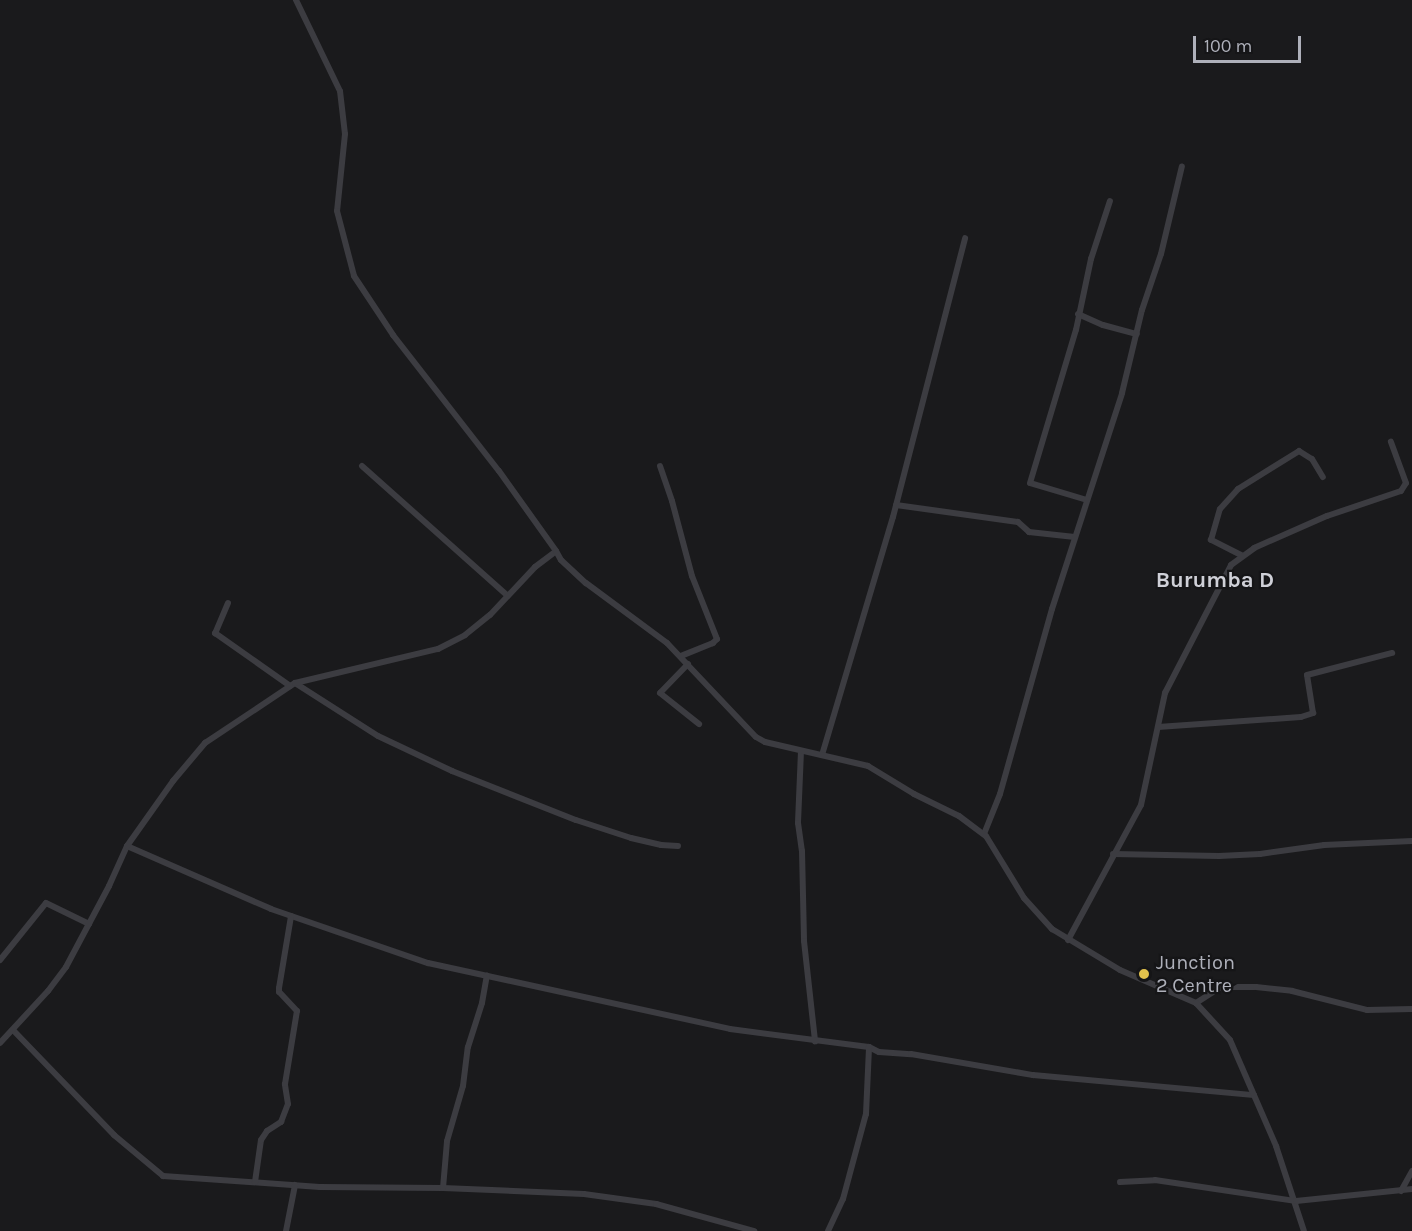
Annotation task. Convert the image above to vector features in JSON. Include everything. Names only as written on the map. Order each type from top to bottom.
[{"type":"street","points":[[296,0],[340,91],[345,134],[337,211],[354,276],[393,335],[499,471],[561,560],[586,584],[647,626],[681,656],[756,737],[765,742],[868,766],[914,794],[959,816],[984,834],[1006,865],[1024,898],[1052,929],[1120,970],[1196,1003],[1230,1040],[1296,1202],[1304,1231]]},
{"type":"street","points":[[984,834],[1000,794],[1052,609],[1122,393],[1161,254],[1182,166]]},
{"type":"street","points":[[1087,500],[1030,483],[1076,330],[1091,259],[1110,201]]},
{"type":"street","points":[[822,755],[896,505],[965,238]]},
{"type":"street","points":[[1078,314],[1102,325],[1137,334]]},
{"type":"street","points":[[1068,940],[1141,805],[1165,693],[1231,565],[1241,555],[1327,516],[1401,490],[1406,483],[1391,442]]},
{"type":"street","points":[[1241,555],[1211,540],[1220,509],[1238,489],[1299,451],[1312,459],[1323,477]]},
{"type":"street","points":[[362,466],[508,596]]},
{"type":"street","points":[[660,466],[692,576],[717,639],[681,656]]},
{"type":"street","points":[[896,505],[1018,522],[1029,532],[1075,537]]},
{"type":"street","points":[[0,1043],[66,967],[127,846],[173,781],[205,743],[292,684],[438,650],[465,635],[508,596],[535,567],[556,551]]},
{"type":"street","points":[[228,603],[215,633],[292,684],[378,736],[452,771],[620,835],[661,845],[678,846]]},
{"type":"street","points":[[1158,727],[1301,717],[1312,713],[1307,675],[1392,653]]},
{"type":"street","points":[[688,664],[660,691],[699,724]]},
{"type":"street","points":[[801,751],[798,823],[802,851],[804,941],[815,1041]]},
{"type":"street","points":[[1113,854],[1220,856],[1260,854],[1324,845],[1412,841]]},
{"type":"street","points":[[127,846],[234,894],[428,963],[730,1029],[869,1047],[879,1052],[911,1054],[1033,1075],[1254,1095]]},
{"type":"street","points":[[0,960],[45,903],[89,924]]},
{"type":"street","points":[[255,1182],[261,1140],[267,1131],[281,1122],[288,1104],[285,1084],[297,1011],[279,993],[279,988],[291,916]]},
{"type":"street","points":[[443,1188],[447,1141],[463,1086],[468,1047],[487,975]]},
{"type":"street","points":[[1196,1003],[1221,987],[1256,987],[1292,991],[1367,1010],[1412,1009]]},
{"type":"street","points":[[13,1030],[114,1135],[159,1175],[295,1185],[584,1194],[657,1204],[754,1231]]},
{"type":"street","points":[[828,1231],[843,1199],[866,1114],[869,1047]]},
{"type":"street","points":[[1401,1191],[1412,1172]]},
{"type":"street","points":[[1120,1182],[1129,1179],[1155,1180],[1296,1202],[1412,1190]]},
{"type":"street","points":[[286,1231],[295,1185]]},
{"type":"place","name":"Junction 2 Centre","points":[[1144,974]]},
{"type":"district","name":"Burumba D","points":[[1215,581]]}]
